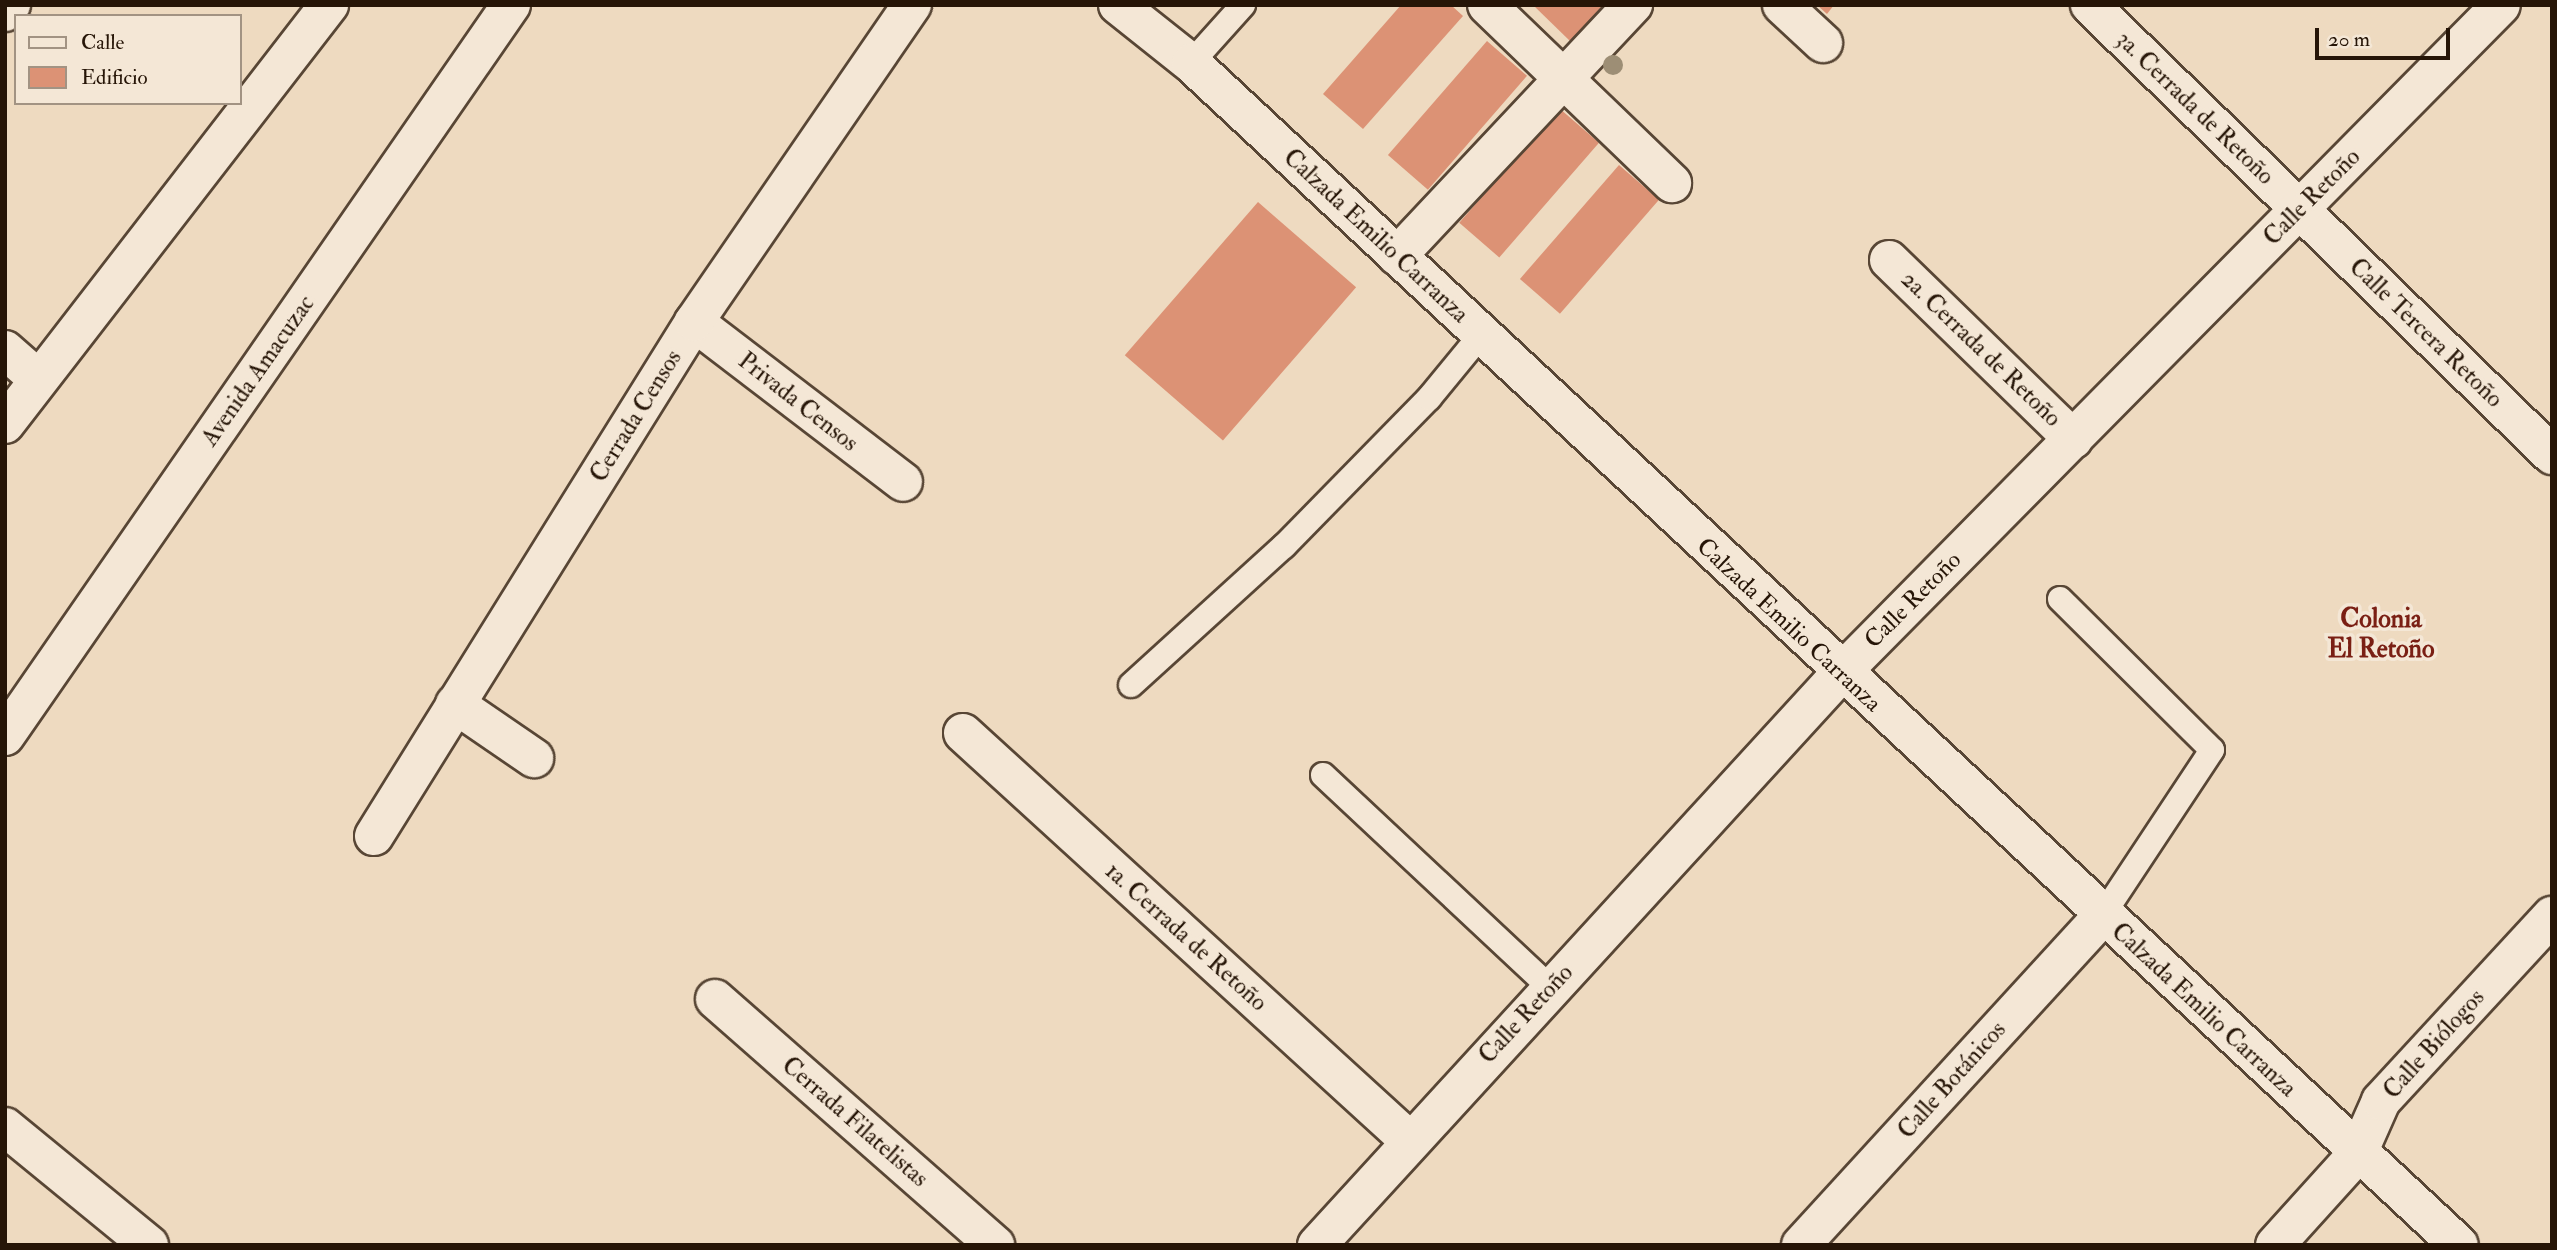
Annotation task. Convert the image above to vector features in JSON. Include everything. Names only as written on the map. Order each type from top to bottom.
[{"type":"street","points":[[5,12],[11,5]]},
{"type":"street","points":[[5,424],[328,5]]},
{"type":"street","name":"Avenida Amacuzac","points":[[5,736],[511,5]]},
{"type":"street","name":"Cerrada Censos","points":[[374,836],[694,322],[912,5]]},
{"type":"street","name":"Calzada Emilio Carranza","points":[[1118,5],[1191,63],[1840,674],[2459,1245]]},
{"type":"street","points":[[1487,5],[1672,183]]},
{"type":"street","points":[[1397,257],[1633,5]]},
{"type":"street","points":[[1782,5],[1823,43]]},
{"type":"street","name":"3a. Cerrada de Retoño","points":[[2090,5],[2299,210]]},
{"type":"street","name":"Calle Retoño","points":[[1317,1245],[1840,674],[2501,5]]},
{"type":"street","name":"Calle Tercera Retoño","points":[[2299,210],[2552,455]]},
{"type":"street","name":"2a. Cerrada de Retoño","points":[[1889,260],[2073,439]]},
{"type":"street","name":"Privada Censos","points":[[694,322],[903,482]]},
{"type":"street","points":[[5,349],[38,379]]},
{"type":"street","points":[[455,704],[534,758]]},
{"type":"street","name":"1a. Cerrada de Retoño","points":[[963,733],[1410,1141]]},
{"type":"street","name":"Calle Botánicos","points":[[1801,1245],[2102,915]]},
{"type":"street","name":"Calle Biólogos","points":[[2275,1245],[2358,1153],[2381,1101],[2552,916]]},
{"type":"street","name":"Cerrada Filatelistas","points":[[715,999],[995,1245]]},
{"type":"street","points":[[5,1127],[149,1245]]},
{"type":"lane","points":[[1191,63],[1243,5]]},
{"type":"lane","points":[[1131,685],[1284,546],[1429,398],[1481,335]]},
{"type":"lane","points":[[2060,599],[2211,750],[2102,915]]},
{"type":"lane","points":[[1323,775],[1551,988]]},
{"type":"building","points":[[1401,5],[1451,5],[1463,16],[1363,129],[1323,94]]},
{"type":"building","points":[[1533,5],[1603,5],[1571,42]]},
{"type":"building","points":[[1817,5],[1834,5],[1827,14]]},
{"type":"building","points":[[1487,41],[1527,76],[1428,190],[1388,155]]},
{"type":"building","points":[[1559,108],[1599,143],[1499,257],[1459,223]]},
{"type":"building","points":[[1619,165],[1659,200],[1560,314],[1520,279]]},
{"type":"building","points":[[1258,202],[1356,287],[1223,440],[1125,355]]},
{"type":"district","name":"Colonia El Retoño","points":[[2381,635]]}]
